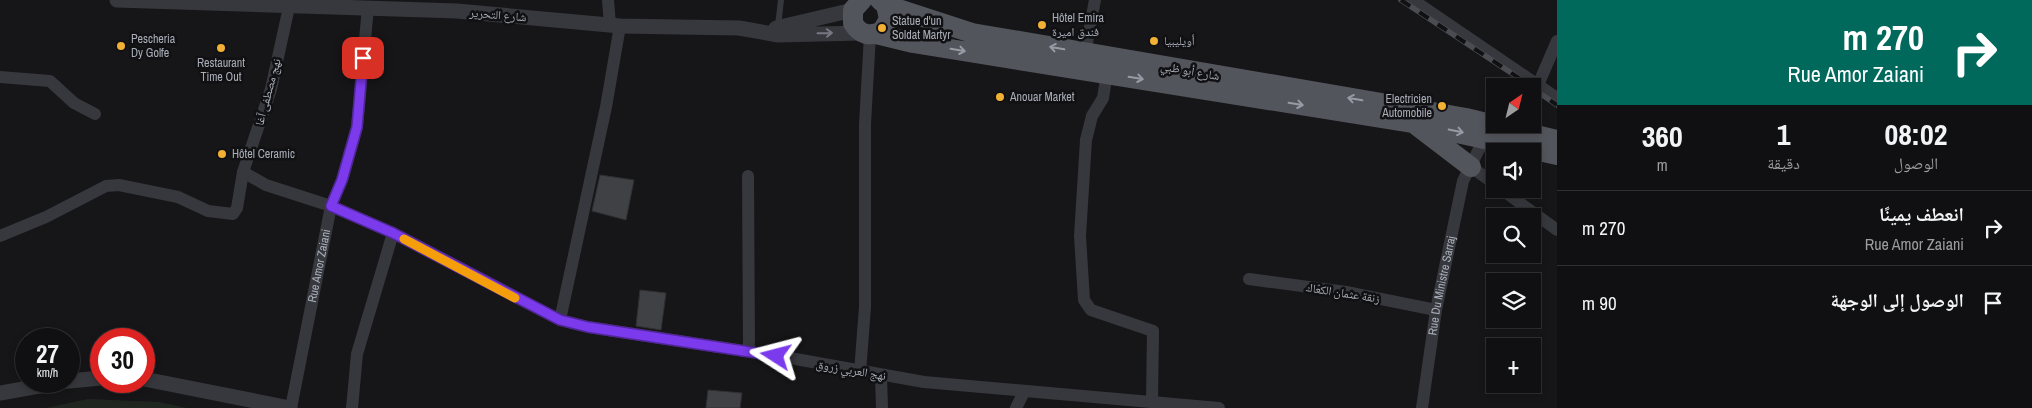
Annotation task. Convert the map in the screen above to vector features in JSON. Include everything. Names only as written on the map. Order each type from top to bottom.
[{"type":"main road","name":"شارع أبو ظبي","points":[[882,1],[972,33],[1085,53],[1163,74],[1412,123],[1504,138],[1557,140]]},
{"type":"main road","points":[[856,4],[853,23],[869,34],[887,26],[889,12],[882,1]]},
{"type":"main road","name":"شارع أبو ظبي","points":[[869,34],[913,43],[1107,73],[1163,74],[1414,109],[1557,155]]},
{"type":"main road","points":[[1412,123],[1471,167]]},
{"type":"street","name":"شارع التحرير","points":[[117,0],[289,6],[457,5],[615,26],[713,27],[759,31],[869,34]]},
{"type":"street","points":[[560,320],[606,106],[615,26],[608,0]]},
{"type":"street","points":[[1085,53],[1095,0]]},
{"type":"street","points":[[1413,0],[1528,78]]},
{"type":"street","name":"شارع التحرير","points":[[778,31],[856,4]]},
{"type":"street","name":"نهج مصطفى آغا","points":[[0,236],[46,217],[106,186],[118,184],[178,197],[208,211],[233,214],[237,208],[244,172],[271,89],[289,6]]},
{"type":"street","name":"Rue Amor Zaiani","points":[[291,408],[331,206],[342,180],[357,127],[368,7]]},
{"type":"street","points":[[860,372],[865,307],[865,124],[869,34]]},
{"type":"street","points":[[1541,78],[1557,41]]},
{"type":"street","points":[[1107,73],[1103,98],[1092,116],[1086,140],[1080,236],[1084,300],[1091,310],[1152,331],[1152,401]]},
{"type":"street","points":[[0,77],[50,81],[74,103],[95,114]]},
{"type":"street","points":[[1541,87],[1557,98]]},
{"type":"street","name":"Rue Du Ministre Sarraj","points":[[1422,408],[1436,310],[1463,181],[1478,151],[1504,138]]},
{"type":"street","points":[[1471,167],[1486,178]]},
{"type":"street","points":[[244,172],[279,190],[331,206]]},
{"type":"street","points":[[748,176],[748,351]]},
{"type":"street","points":[[1518,198],[1557,230]]},
{"type":"street","name":"نهج العربي زروق","points":[[331,206],[393,233],[560,320],[588,327],[748,351],[881,376],[1126,403],[1152,401],[1219,408]]},
{"type":"street","points":[[352,408],[358,354],[393,233]]},
{"type":"street","name":"زنقة عثمان الكعّاك","points":[[1249,279],[1346,292],[1436,310]]},
{"type":"street","points":[[881,376],[882,408]]},
{"type":"street","points":[[155,381],[291,408]]},
{"type":"street","points":[[0,393],[15,390]]},
{"type":"street","points":[[1016,408],[1024,392]]},
{"type":"lane","points":[[778,31],[781,0]]},
{"type":"shaded area","points":[[88,399],[159,402],[187,408],[46,408]]},
{"type":"building","points":[[600,175],[634,180],[626,220],[592,211]]},
{"type":"building","points":[[640,290],[666,293],[661,330],[636,326]]},
{"type":"building","points":[[708,390],[742,393],[740,408],[706,408]]},
{"type":"railway","points":[[1401,0],[1519,78]]},
{"type":"railway","points":[[1541,94],[1557,105]]},
{"type":"slow traffic","points":[[404,239],[515,298]]},
{"type":"place","name":"Hôtel Emira فندق اميرة","points":[[1042,25]]},
{"type":"place","name":"Statue d'un Soldat Martyr","points":[[882,28]]},
{"type":"place","name":"أويليبيا","points":[[1154,41]]},
{"type":"place","name":"Pescheria Dy Golfe","points":[[121,46]]},
{"type":"place","name":"Restaurant Time Out","points":[[221,48]]},
{"type":"place","name":"Anouar Market","points":[[1000,97]]},
{"type":"place","name":"Electricien Automobile","points":[[1442,106]]},
{"type":"place","name":"Hôtel Ceramic","points":[[222,154]]},
{"type":"route","points":[[363,58],[357,127],[349,159],[331,206],[393,233],[522,302],[560,320],[588,327],[776,356]]}]
